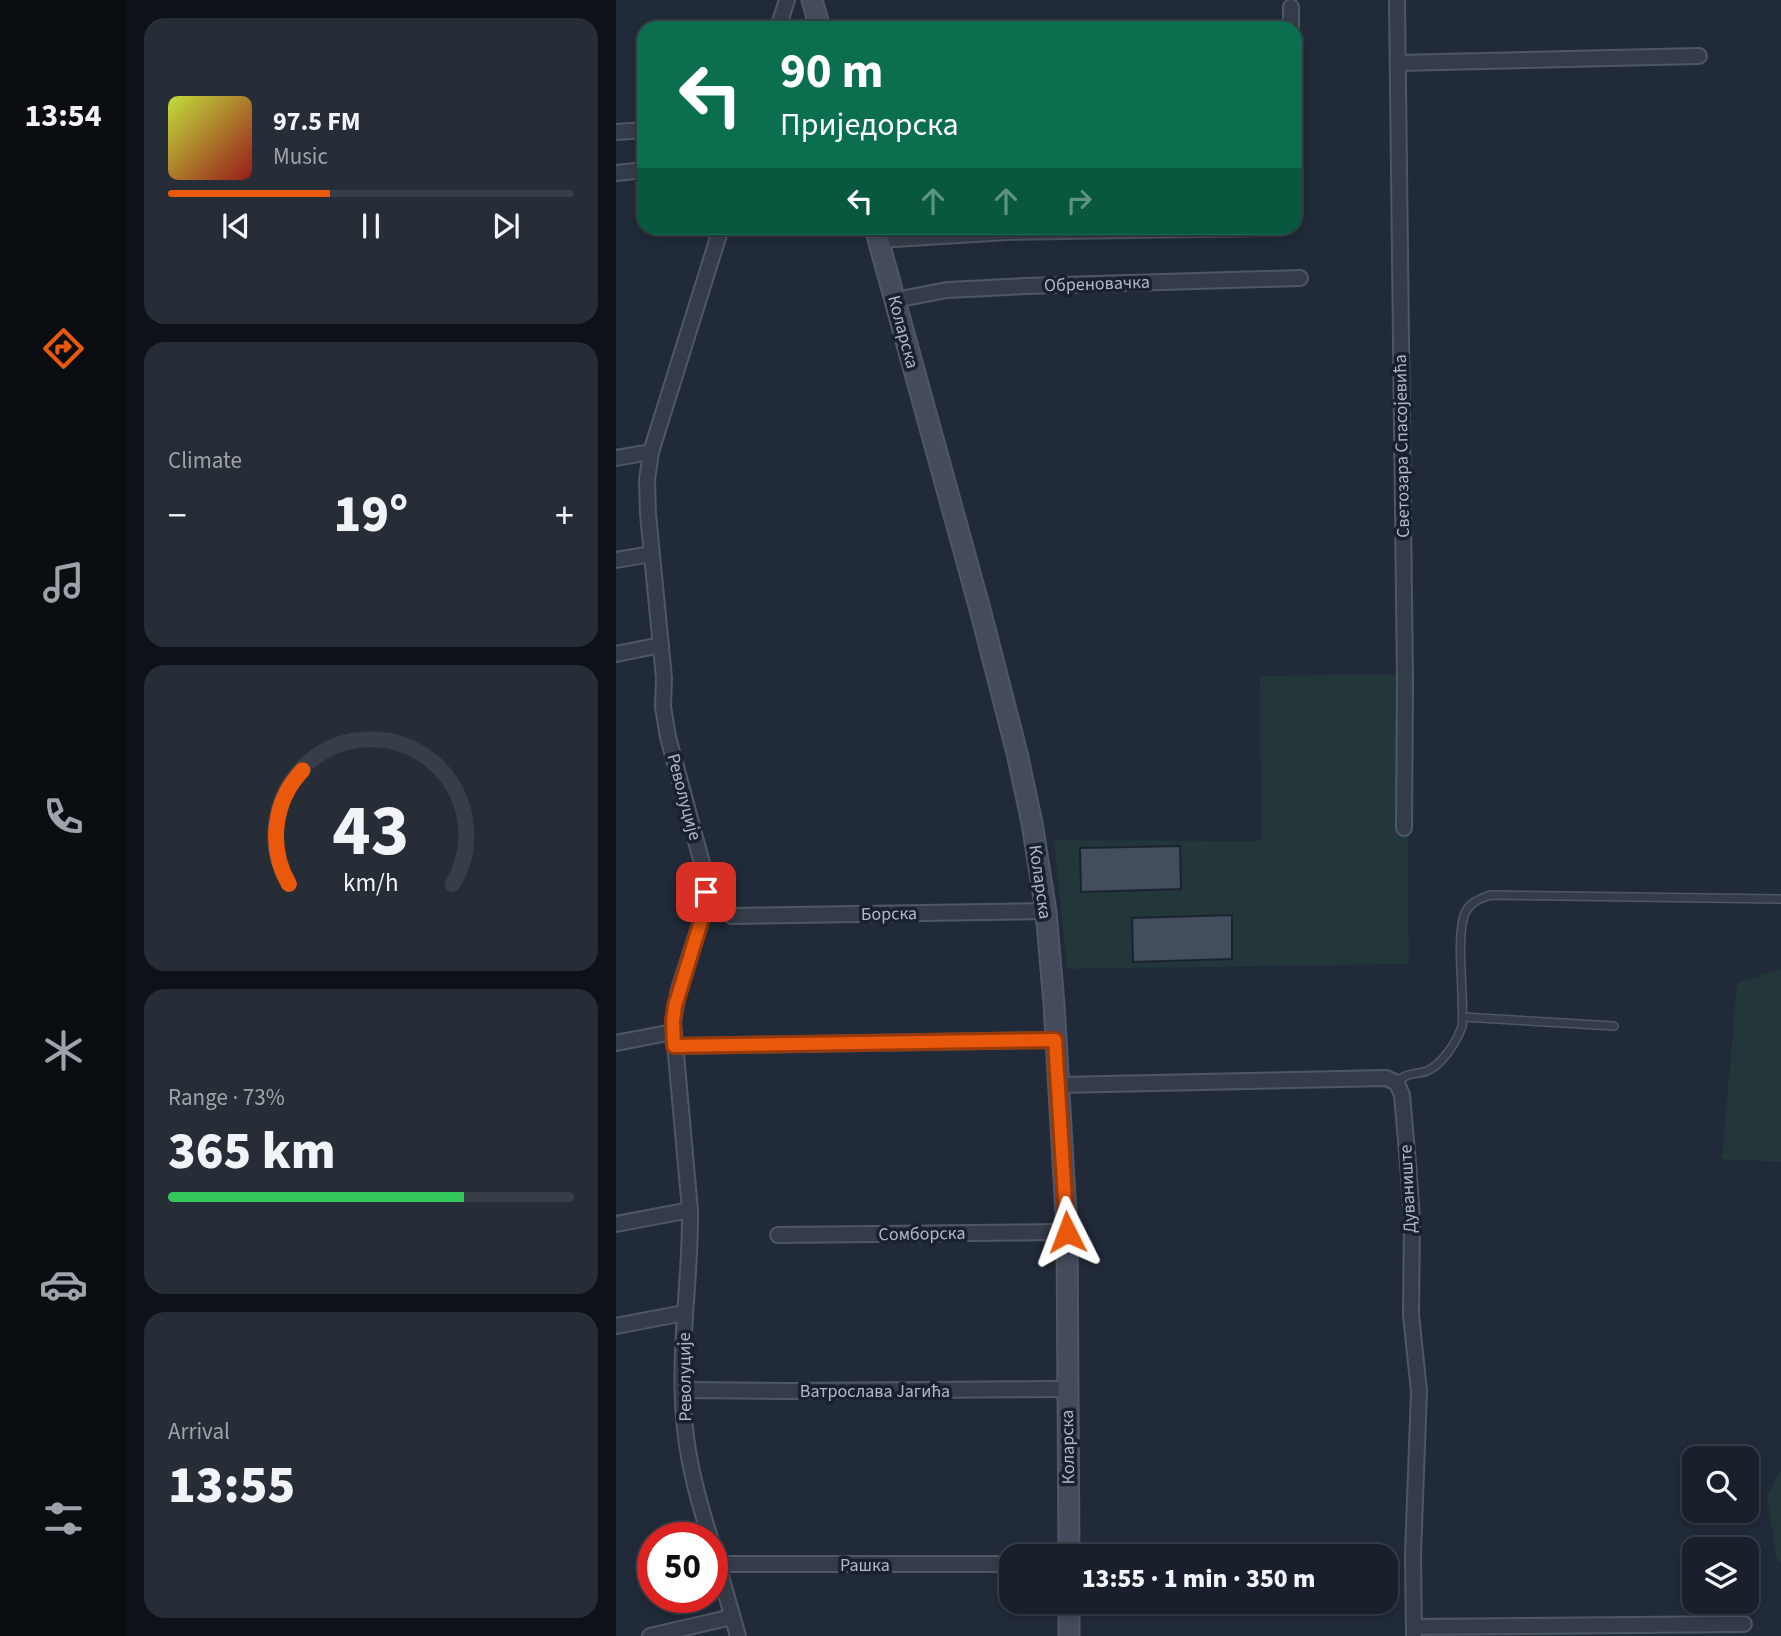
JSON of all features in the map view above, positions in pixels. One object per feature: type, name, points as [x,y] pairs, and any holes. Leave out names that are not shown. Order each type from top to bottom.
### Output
[{"type":"main road","points":[[812,0],[818,21]]},
{"type":"main road","name":"Коларска","points":[[876,235],[1014,742],[1032,823],[1046,911],[1067,1232],[1069,1544]]},
{"type":"main road","points":[[1069,1614],[1069,1636]]},
{"type":"street","points":[[780,21],[787,0]]},
{"type":"street","name":"Светозара Спасојевића","points":[[1397,0],[1405,682],[1404,828]]},
{"type":"street","points":[[1291,7],[1291,21]]},
{"type":"street","points":[[1398,63],[1699,56]]},
{"type":"street","points":[[616,132],[637,130]]},
{"type":"street","points":[[616,173],[637,171]]},
{"type":"street","name":"Револуције","points":[[706,1522],[688,1445],[683,1390],[684,1313],[691,1237],[674,1039],[675,1006],[702,918],[706,892],[702,863],[668,737],[663,707],[664,678],[651,554],[647,480],[651,452],[719,235]]},
{"type":"street","name":"Обреновачка","points":[[895,300],[947,290],[1300,278]]},
{"type":"street","points":[[616,458],[651,452]]},
{"type":"street","points":[[616,560],[651,554]]},
{"type":"street","points":[[616,654],[661,645]]},
{"type":"street","name":"Борска","points":[[733,916],[1046,911]]},
{"type":"street","points":[[616,1043],[674,1039],[1055,1040]]},
{"type":"street","points":[[1058,1085],[1386,1079],[1397,1083]]},
{"type":"street","name":"Дуваниште","points":[[1397,1083],[1402,1095],[1412,1218],[1411,1315],[1419,1391],[1413,1554],[1414,1632]]},
{"type":"street","points":[[616,1224],[690,1210]]},
{"type":"street","name":"Сомборска","points":[[778,1235],[1067,1232]]},
{"type":"street","points":[[616,1326],[684,1313]]},
{"type":"street","name":"Ватрослава Јагића","points":[[683,1390],[1067,1389]]},
{"type":"street","name":"Рашка","points":[[728,1564],[999,1563]]},
{"type":"street","points":[[728,1601],[738,1636]]},
{"type":"street","points":[[650,1636],[732,1617]]},
{"type":"street","points":[[1414,1632],[1744,1624]]},
{"type":"lane","points":[[1397,1083],[1408,1074],[1430,1070],[1457,1039],[1463,1017],[1462,935],[1465,914],[1476,900],[1490,895],[1781,899]]},
{"type":"lane","points":[[1463,1017],[1614,1026]]},
{"type":"green space","points":[[1406,674],[1409,964],[1067,969],[1054,840],[1261,841],[1260,676]]},
{"type":"green space","points":[[1781,969],[1781,1162],[1722,1159],[1737,983]]},
{"type":"green space","points":[[1781,1470],[1781,1562],[1777,1561],[1767,1496]]},
{"type":"building","points":[[1180,846],[1181,889],[1081,892],[1080,848]]},
{"type":"building","points":[[1232,915],[1232,959],[1133,962],[1132,918]]},
{"type":"route","points":[[706,892],[702,918],[675,1006],[674,1046],[1055,1040],[1067,1232]]}]
